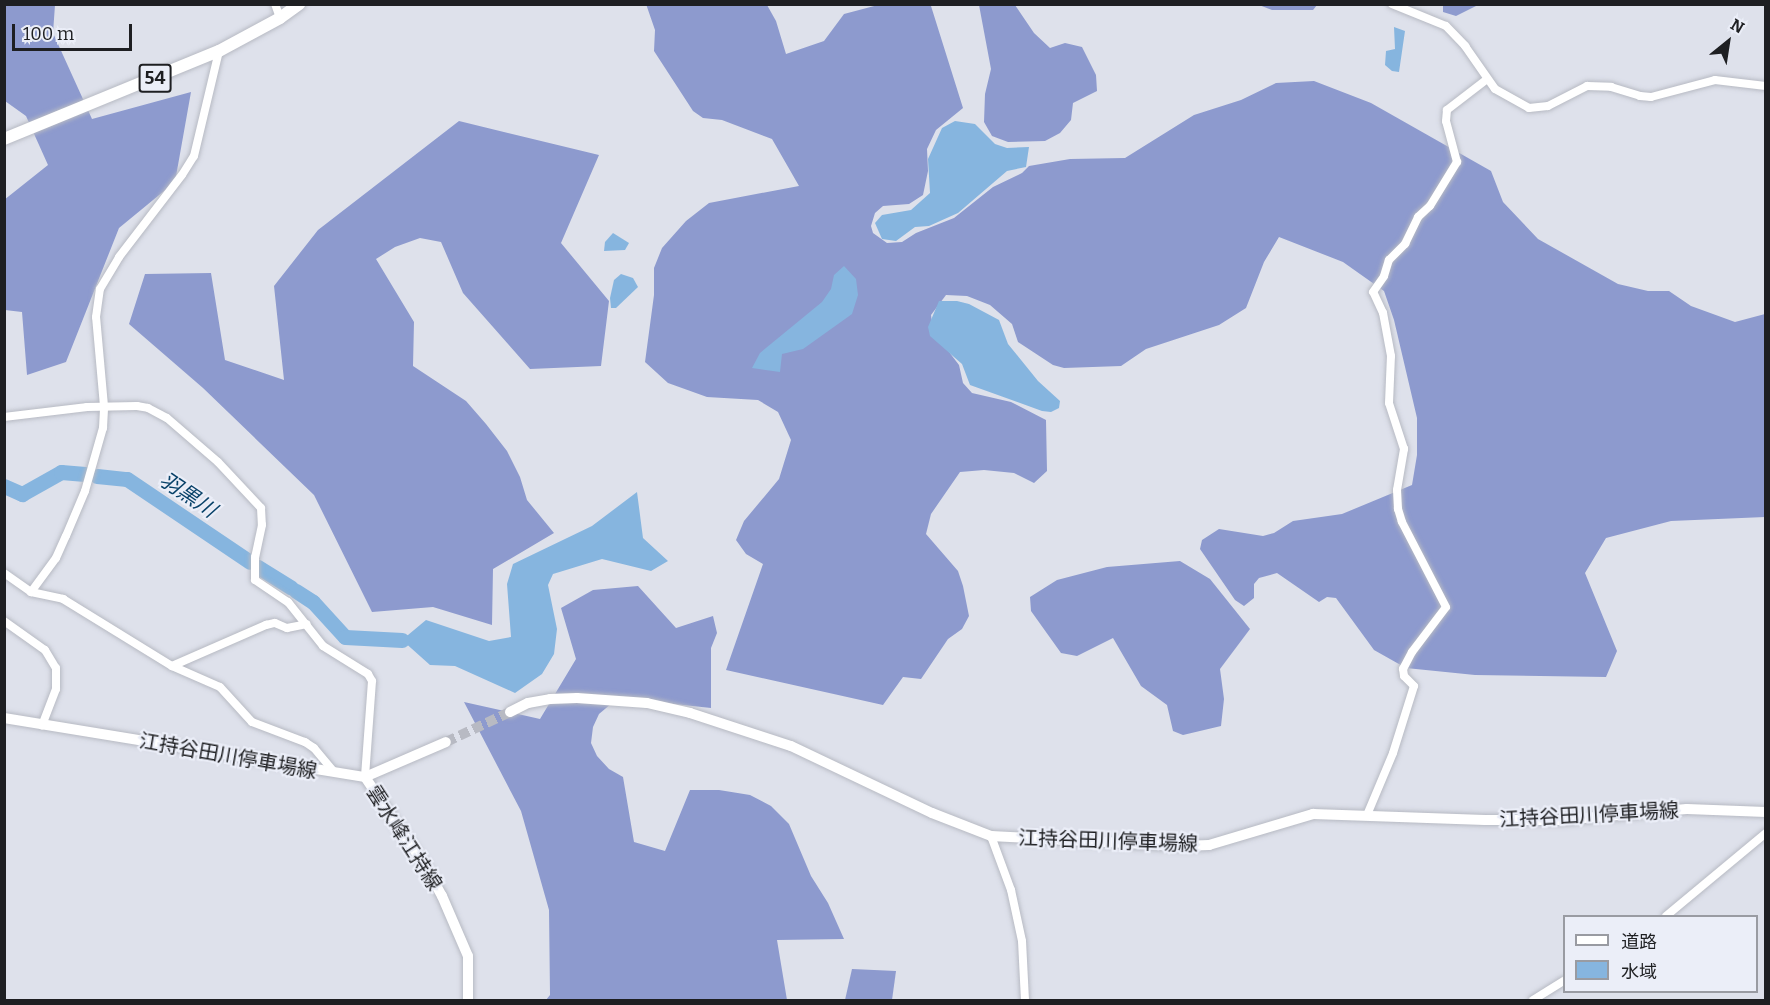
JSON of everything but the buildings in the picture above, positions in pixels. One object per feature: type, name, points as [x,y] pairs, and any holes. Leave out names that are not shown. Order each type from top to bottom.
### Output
[{"type":"main road","name":"54","points":[[4,139],[219,51],[280,18],[299,4]]},
{"type":"main road","name":"江持谷田川停車場線","points":[[510,712],[528,703],[577,698],[647,704],[690,713],[791,746],[932,813],[991,836],[1184,846],[1209,845],[1299,816],[1367,815],[1561,820],[1687,809],[1766,812]]},
{"type":"main road","name":"江持谷田川停車場線","points":[[4,718],[335,774],[365,777],[446,742]]},
{"type":"main road","name":"雲水峰江持線","points":[[365,777],[427,869],[442,896],[468,956],[468,1000]]},
{"type":"street","points":[[275,4],[280,18]]},
{"type":"street","points":[[1392,4],[1446,27],[1465,46],[1486,80],[1504,96],[1536,108],[1548,106],[1587,86],[1611,87],[1640,96],[1659,97],[1715,80],[1766,86]]},
{"type":"street","points":[[31,592],[56,558],[85,491],[104,428],[96,317],[100,289],[119,257],[194,156],[219,51]]},
{"type":"street","points":[[1367,815],[1393,753],[1414,686],[1404,676],[1403,669],[1412,652],[1446,607],[1402,522],[1398,509],[1397,490],[1404,449],[1389,403],[1391,356],[1383,313],[1373,292],[1384,276],[1389,260],[1405,244],[1419,217],[1430,206],[1457,162],[1446,122],[1447,110],[1486,80]]},
{"type":"street","points":[[4,417],[104,406],[137,406],[160,414],[218,462],[257,501],[263,517],[255,557],[255,580],[288,602],[323,646],[368,674],[372,681],[365,777]]},
{"type":"street","points":[[4,573],[31,592],[63,599],[172,666],[220,687],[252,722],[294,737],[314,748],[335,774]]},
{"type":"street","points":[[4,621],[45,650],[56,668],[56,689],[42,725]]},
{"type":"street","points":[[172,666],[266,625],[275,623],[287,628],[307,624]]},
{"type":"street","points":[[1667,915],[1766,833]]},
{"type":"street","points":[[991,836],[1011,890],[1023,941],[1025,1000]]},
{"type":"street","points":[[1533,1000],[1563,982]]},
{"type":"shaded area","points":[[646,4],[767,5],[776,21],[786,54],[824,41],[844,14],[878,5],[931,6],[963,108],[936,130],[927,149],[928,171],[923,195],[909,204],[883,206],[875,213],[871,226],[873,233],[887,243],[902,242],[916,233],[954,218],[993,187],[1022,173],[1029,166],[1070,159],[1125,158],[1194,115],[1241,100],[1276,83],[1314,81],[1371,103],[1491,171],[1503,202],[1538,239],[1618,284],[1648,291],[1669,291],[1691,306],[1735,322],[1765,314],[1765,517],[1671,521],[1606,538],[1585,573],[1617,651],[1606,677],[1475,675],[1406,668],[1374,650],[1336,598],[1327,597],[1319,602],[1277,573],[1259,578],[1254,584],[1254,598],[1244,606],[1235,600],[1200,549],[1202,540],[1219,529],[1263,536],[1274,533],[1293,521],[1342,514],[1412,485],[1417,455],[1417,418],[1394,320],[1384,291],[1343,262],[1279,237],[1264,262],[1246,308],[1219,325],[1146,349],[1121,366],[1064,368],[1053,365],[1018,342],[1012,324],[990,305],[967,296],[946,295],[931,315],[933,331],[959,365],[963,383],[972,393],[1011,402],[1046,420],[1047,471],[1034,483],[1014,473],[984,470],[960,472],[931,514],[926,534],[958,571],[963,586],[969,616],[962,629],[948,639],[921,679],[903,677],[883,705],[726,670],[763,564],[746,554],[736,540],[744,521],[779,479],[791,440],[778,412],[758,400],[707,397],[668,383],[645,362],[654,295],[654,268],[662,248],[686,221],[709,203],[799,186],[772,139],[722,120],[703,118],[693,111],[654,51],[655,30]]},
{"type":"shaded area","points":[[1443,4],[1478,5],[1456,16],[1443,12]]},
{"type":"shaded area","points":[[5,5],[55,5],[53,33],[92,119],[191,92],[175,182],[119,228],[66,362],[27,375],[22,312],[5,310],[4,200],[48,165],[26,116],[5,101]]},
{"type":"shaded area","points":[[979,5],[1015,5],[1034,33],[1050,48],[1065,43],[1082,47],[1096,75],[1097,91],[1073,103],[1071,120],[1060,133],[1045,141],[1008,142],[992,136],[984,122],[985,94],[991,69]]},
{"type":"shaded area","points":[[1259,5],[1317,5],[1313,10],[1272,10]]},
{"type":"shaded area","points":[[459,121],[599,155],[561,243],[609,301],[601,366],[530,369],[463,293],[441,242],[420,238],[395,247],[376,259],[414,322],[413,366],[466,401],[486,424],[507,451],[520,477],[527,500],[554,533],[493,569],[492,625],[433,607],[372,612],[314,495],[203,388],[129,324],[145,274],[211,273],[225,360],[284,380],[274,286],[318,230]]},
{"type":"shaded area","points":[[1180,561],[1210,579],[1250,629],[1220,669],[1224,699],[1221,726],[1183,735],[1173,731],[1167,705],[1141,686],[1113,638],[1077,656],[1061,653],[1031,611],[1030,597],[1057,580],[1107,567]]},
{"type":"shaded area","points":[[638,586],[676,628],[713,616],[717,633],[711,648],[711,708],[618,698],[599,714],[593,727],[591,743],[597,756],[609,769],[623,777],[634,842],[665,851],[690,790],[719,790],[750,795],[771,806],[789,824],[811,876],[828,903],[844,939],[777,940],[787,1000],[546,1000],[550,995],[549,910],[521,811],[464,702],[540,719],[576,659],[561,608],[593,590]]},
{"type":"shaded area","points":[[852,969],[896,971],[892,1000],[845,1000]]},
{"type":"water","points":[[1394,27],[1405,31],[1399,72],[1392,71],[1385,65],[1386,51],[1395,49]]},
{"type":"water","points":[[955,121],[975,124],[995,144],[1007,148],[1029,147],[1026,167],[1007,171],[958,213],[929,226],[915,227],[896,241],[882,239],[875,223],[882,215],[911,210],[930,193],[928,159],[942,128]]},
{"type":"water","points":[[613,233],[629,243],[625,250],[604,251],[605,242]]},
{"type":"water","points":[[844,266],[856,279],[858,295],[852,314],[803,349],[782,354],[780,372],[752,368],[760,353],[822,302],[831,289],[834,275]]},
{"type":"water","points":[[621,274],[633,278],[638,287],[616,308],[611,308],[610,298],[614,280]]},
{"type":"water","points":[[939,301],[969,304],[999,320],[1008,344],[1038,381],[1060,401],[1059,408],[1051,412],[1042,411],[970,385],[962,364],[930,336],[928,327]]},
{"type":"water","points":[[637,492],[643,538],[668,561],[651,571],[602,559],[553,574],[548,585],[557,629],[554,654],[542,674],[515,693],[455,666],[430,665],[402,640],[426,620],[489,641],[511,637],[507,584],[513,564],[592,526]]},
{"type":"waterway","name":"羽黒川","points":[[4,486],[22,494],[61,472],[85,474]]},
{"type":"waterway","name":"羽黒川","points":[[97,476],[127,479],[250,562]]},
{"type":"waterway","name":"羽黒川","points":[[258,567],[291,588]]},
{"type":"waterway","name":"羽黒川","points":[[296,591],[313,602],[345,637],[402,640]]},
{"type":"tunnel","points":[[446,742],[510,712]]}]
